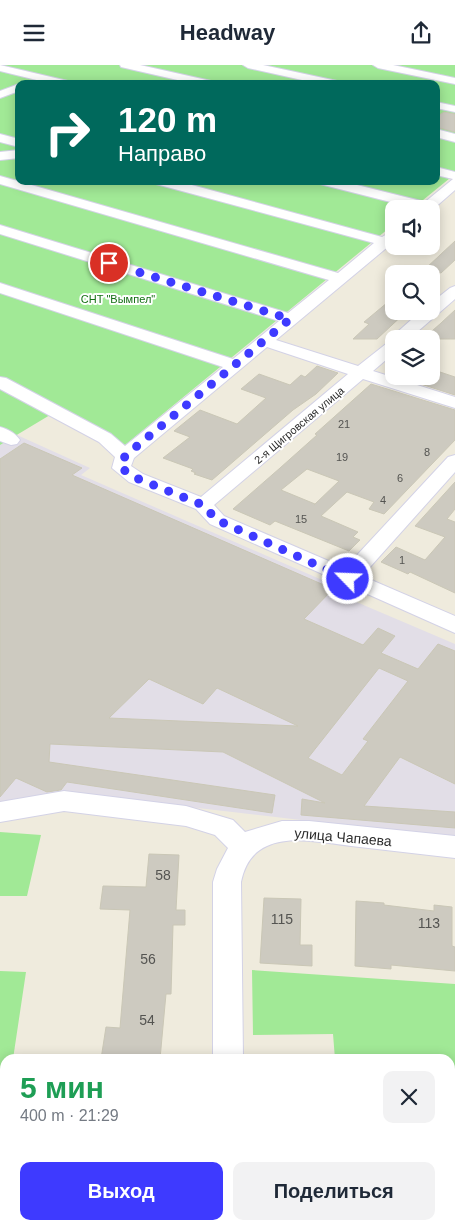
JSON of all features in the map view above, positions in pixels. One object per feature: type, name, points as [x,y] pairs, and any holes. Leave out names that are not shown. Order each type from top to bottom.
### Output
[{"type":"street","points":[[125,65],[194,80]]},
{"type":"street","points":[[248,65],[318,80]]},
{"type":"street","points":[[265,80],[292,65]]},
{"type":"street","points":[[378,65],[455,81]]},
{"type":"street","points":[[0,68],[53,80]]},
{"type":"street","points":[[35,80],[56,71]]},
{"type":"street","points":[[3,100],[15,90]]},
{"type":"street","points":[[440,106],[455,109]]},
{"type":"street","points":[[440,134],[455,138]]},
{"type":"street","points":[[0,138],[15,142]]},
{"type":"street","points":[[0,156],[15,154]]},
{"type":"street","points":[[440,172],[455,176]]},
{"type":"street","points":[[0,180],[15,184]]},
{"type":"street","points":[[435,200],[455,183]]},
{"type":"street","points":[[17,185],[340,278]]},
{"type":"street","points":[[177,185],[385,237]]},
{"type":"street","points":[[341,185],[396,200]]},
{"type":"street","points":[[0,229],[290,319]]},
{"type":"street","points":[[385,241],[125,456],[121,468],[136,478],[203,505],[217,520],[455,625]]},
{"type":"street","points":[[0,287],[235,365]]},
{"type":"street","points":[[440,304],[455,291]]},
{"type":"street","points":[[409,330],[421,320]]},
{"type":"street","points":[[264,341],[455,403]]},
{"type":"street","name":"2-я Щигровская улица","points":[[203,505],[385,352]]},
{"type":"street","points":[[0,382],[105,438],[125,456]]},
{"type":"street","points":[[348,579],[455,461]]},
{"type":"street","points":[[0,812],[64,801],[157,812],[224,827],[244,848]]},
{"type":"street","name":"улица Чапаева","points":[[228,1054],[227,882],[230,869],[244,848],[255,840],[268,835],[307,832],[455,847]]},
{"type":"shaded area","points":[[17,435],[90,468],[81,475],[345,590],[340,595],[455,644],[455,838],[69,793],[0,815],[0,445]]},
{"type":"green space","name":"СНТ \"Вымпел\"","points":[[0,65],[455,65],[455,174],[423,200],[385,200],[385,231],[125,445],[60,409],[0,445]]},
{"type":"green space","points":[[0,832],[41,835],[27,896],[0,896]]},
{"type":"green space","points":[[252,970],[455,984],[455,1054],[335,1054],[333,1034],[253,1035]]},
{"type":"green space","points":[[0,971],[26,972],[14,1054],[0,1054]]},
{"type":"building","points":[[444,112],[455,114],[455,132],[440,128],[440,114]]},
{"type":"building","points":[[455,241],[455,260],[441,273],[440,265],[429,265]]},
{"type":"building","points":[[385,304],[385,320],[397,320],[377,339],[353,339],[369,324],[364,322]]},
{"type":"building","points":[[455,310],[455,339],[440,339],[440,330],[433,330]]},
{"type":"building","points":[[317,366],[338,373],[316,394],[293,410],[212,480],[194,474],[196,473],[191,471],[193,469],[163,458],[190,437],[174,431],[200,410],[237,424],[266,398],[241,389],[259,374],[290,385],[301,375],[305,377]]},
{"type":"building","points":[[440,372],[455,377],[455,395],[424,385],[440,385]]},
{"type":"building","points":[[371,384],[455,410],[455,440],[384,514],[369,509],[374,502],[347,492],[321,516],[358,532],[353,537],[360,540],[349,551],[275,521],[270,525],[233,509],[317,435],[315,434]],"holes":[[[307,469],[339,481],[314,505],[281,490]]]},
{"type":"building","points":[[24,443],[82,468],[72,475],[333,589],[304,619],[363,645],[378,628],[395,636],[381,653],[418,669],[438,644],[455,651],[455,784],[400,757],[364,806],[455,812],[455,828],[301,815],[302,799],[325,803],[223,752],[50,744],[49,762],[275,795],[272,813],[67,782],[61,790],[47,792],[16,778],[0,797],[0,459]],"holes":[[[379,668],[408,681],[363,739],[368,741],[342,775],[308,758]],[[149,679],[203,704],[217,688],[298,726],[109,718]]]},
{"type":"building","points":[[455,482],[455,509],[447,519],[455,522],[455,593],[410,572],[408,574],[381,562],[396,547],[425,560],[445,537],[415,526]]},
{"type":"building","points":[[149,854],[179,855],[176,910],[185,910],[185,925],[173,925],[171,994],[166,994],[160,1054],[102,1054],[106,1027],[120,1028],[130,910],[100,909],[103,886],[146,887]]},
{"type":"building","points":[[264,898],[301,899],[300,945],[312,945],[312,966],[260,963]]},
{"type":"building","points":[[356,901],[384,903],[384,905],[434,911],[434,905],[452,907],[452,946],[455,947],[455,971],[391,965],[391,969],[355,966]]},
{"type":"route","points":[[109,263],[290,319],[125,456],[121,468],[136,478],[203,505],[217,520],[348,579]]}]
